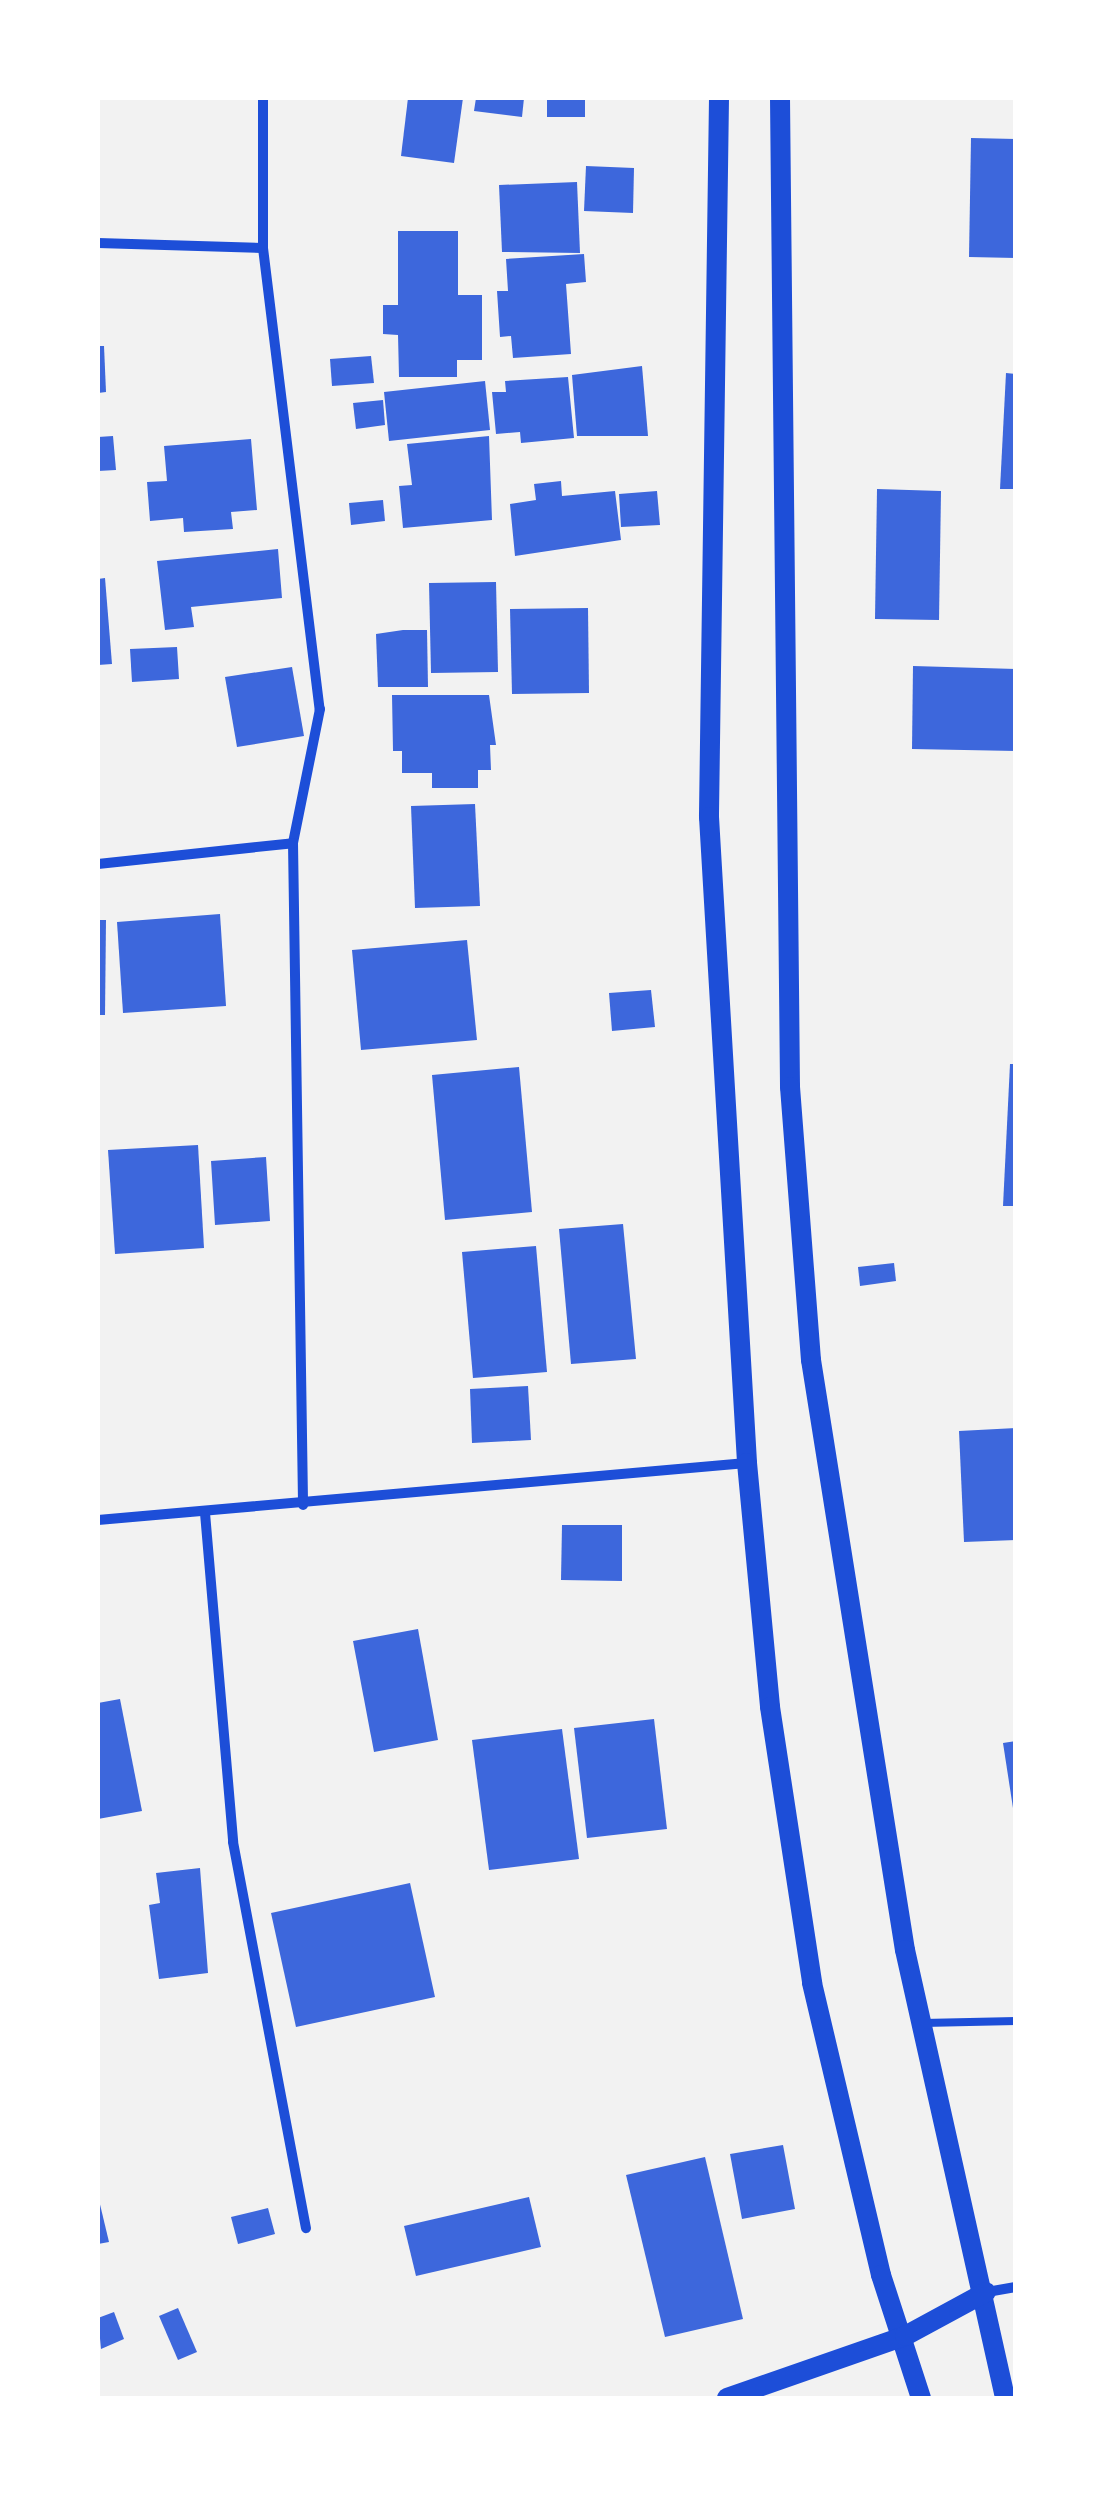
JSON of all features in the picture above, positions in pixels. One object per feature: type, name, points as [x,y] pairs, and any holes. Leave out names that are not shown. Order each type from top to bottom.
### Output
[{"type":"main road","points":[[719,98],[710,817],[746,1464],[770,1707],[812,1983],[880,2276],[905,2336],[922,2398]]},
{"type":"main road","points":[[780,98],[790,1087],[826,1484],[918,2023],[986,2292],[1005,2398]]},
{"type":"main road","points":[[726,2398],[905,2336],[986,2292]]},
{"type":"street","points":[[263,98],[263,248],[320,710],[292,843],[303,1504]]},
{"type":"street","points":[[98,244],[263,248]]},
{"type":"street","points":[[98,864],[292,843]]},
{"type":"street","points":[[98,1520],[746,1464]]},
{"type":"street","points":[[205,1513],[233,1842],[306,2228]]},
{"type":"street","points":[[986,2292],[1016,2287]]},
{"type":"lane","points":[[918,2023],[1016,2021]]},
{"type":"building","points":[[408,98],[463,98],[454,163],[401,156]]},
{"type":"building","points":[[476,98],[524,98],[522,117],[474,111]]},
{"type":"building","points":[[547,98],[585,98],[585,117],[547,117]]},
{"type":"building","points":[[971,138],[1016,139],[1016,258],[969,257]]},
{"type":"building","points":[[586,166],[634,168],[633,213],[584,211]]},
{"type":"building","points":[[577,182],[580,253],[502,252],[499,185]]},
{"type":"building","points":[[398,231],[458,231],[458,295],[482,295],[482,360],[457,360],[457,377],[399,377],[398,335],[383,334],[383,305],[398,305]]},
{"type":"building","points":[[584,254],[586,282],[566,284],[571,354],[513,358],[511,336],[500,337],[497,291],[508,291],[506,259]]},
{"type":"building","points":[[98,346],[104,346],[106,392],[98,393]]},
{"type":"building","points":[[371,356],[374,383],[332,386],[330,359]]},
{"type":"building","points":[[642,366],[648,436],[577,436],[572,375]]},
{"type":"building","points":[[1006,373],[1016,374],[1016,489],[1000,489]]},
{"type":"building","points":[[568,377],[574,438],[521,443],[520,432],[496,434],[492,392],[506,392],[505,381]]},
{"type":"building","points":[[485,381],[490,430],[389,441],[384,392]]},
{"type":"building","points":[[383,400],[385,425],[356,429],[353,403]]},
{"type":"building","points":[[113,436],[116,470],[98,471],[98,437]]},
{"type":"building","points":[[489,436],[492,520],[403,528],[399,486],[412,485],[407,444]]},
{"type":"building","points":[[251,439],[257,510],[231,512],[233,529],[184,532],[183,518],[150,521],[147,482],[167,481],[164,446]]},
{"type":"building","points":[[561,481],[562,496],[615,491],[621,540],[515,556],[510,504],[536,500],[534,484]]},
{"type":"building","points":[[877,489],[941,491],[939,620],[875,619]]},
{"type":"building","points":[[657,491],[660,525],[621,527],[619,494]]},
{"type":"building","points":[[383,500],[385,521],[351,525],[349,503]]},
{"type":"building","points":[[278,549],[282,598],[191,607],[194,627],[165,630],[157,561]]},
{"type":"building","points":[[105,578],[112,664],[98,665],[98,579]]},
{"type":"building","points":[[496,582],[498,672],[431,673],[429,583]]},
{"type":"building","points":[[588,608],[589,693],[512,694],[510,609]]},
{"type":"building","points":[[427,630],[428,687],[378,687],[376,634]]},
{"type":"building","points":[[177,647],[179,679],[132,682],[130,649]]},
{"type":"building","points":[[913,666],[1016,669],[1016,751],[912,749]]},
{"type":"building","points":[[292,667],[304,736],[237,747],[225,677]]},
{"type":"building","points":[[392,695],[489,695],[496,745],[490,745],[491,770],[478,770],[478,788],[432,788],[432,773],[402,773],[402,751],[393,751]]},
{"type":"building","points":[[475,804],[480,906],[415,908],[411,806]]},
{"type":"building","points":[[220,914],[226,1006],[123,1013],[117,922]]},
{"type":"building","points":[[98,920],[106,920],[105,1015],[98,1015]]},
{"type":"building","points":[[467,940],[477,1040],[361,1050],[352,950]]},
{"type":"building","points":[[651,990],[655,1027],[612,1031],[609,993]]},
{"type":"building","points":[[1010,1064],[1016,1064],[1016,1206],[1003,1206]]},
{"type":"building","points":[[519,1067],[532,1212],[445,1220],[432,1075]]},
{"type":"building","points":[[198,1145],[204,1248],[115,1254],[108,1150]]},
{"type":"building","points":[[266,1157],[270,1221],[215,1225],[211,1161]]},
{"type":"building","points":[[623,1224],[636,1359],[571,1364],[559,1229]]},
{"type":"building","points":[[536,1246],[547,1372],[473,1378],[462,1252]]},
{"type":"building","points":[[894,1263],[896,1281],[860,1286],[858,1267]]},
{"type":"building","points":[[528,1386],[531,1440],[472,1443],[470,1389]]},
{"type":"building","points":[[1016,1428],[1016,1540],[964,1542],[959,1431]]},
{"type":"building","points":[[562,1525],[622,1525],[622,1581],[561,1580]]},
{"type":"building","points":[[418,1629],[438,1740],[374,1752],[353,1641]]},
{"type":"building","points":[[120,1699],[142,1811],[98,1819],[98,1703]]},
{"type":"building","points":[[654,1719],[667,1829],[587,1838],[574,1728]]},
{"type":"building","points":[[562,1729],[579,1859],[489,1870],[472,1740]]},
{"type":"building","points":[[1016,1741],[1016,1807],[1013,1808],[1003,1743]]},
{"type":"building","points":[[200,1868],[208,1973],[159,1979],[149,1905],[160,1903],[156,1873]]},
{"type":"building","points":[[410,1883],[435,1997],[296,2027],[271,1913]]},
{"type":"building","points":[[783,2145],[795,2209],[742,2219],[730,2154]]},
{"type":"building","points":[[705,2157],[743,2319],[665,2337],[626,2175]]},
{"type":"building","points":[[98,2196],[109,2242],[98,2244]]},
{"type":"building","points":[[529,2197],[541,2247],[416,2276],[404,2226]]},
{"type":"building","points":[[268,2208],[275,2234],[238,2244],[231,2217]]},
{"type":"building","points":[[178,2308],[197,2352],[178,2360],[159,2316]]},
{"type":"building","points":[[114,2312],[124,2339],[101,2349],[98,2318]]}]
